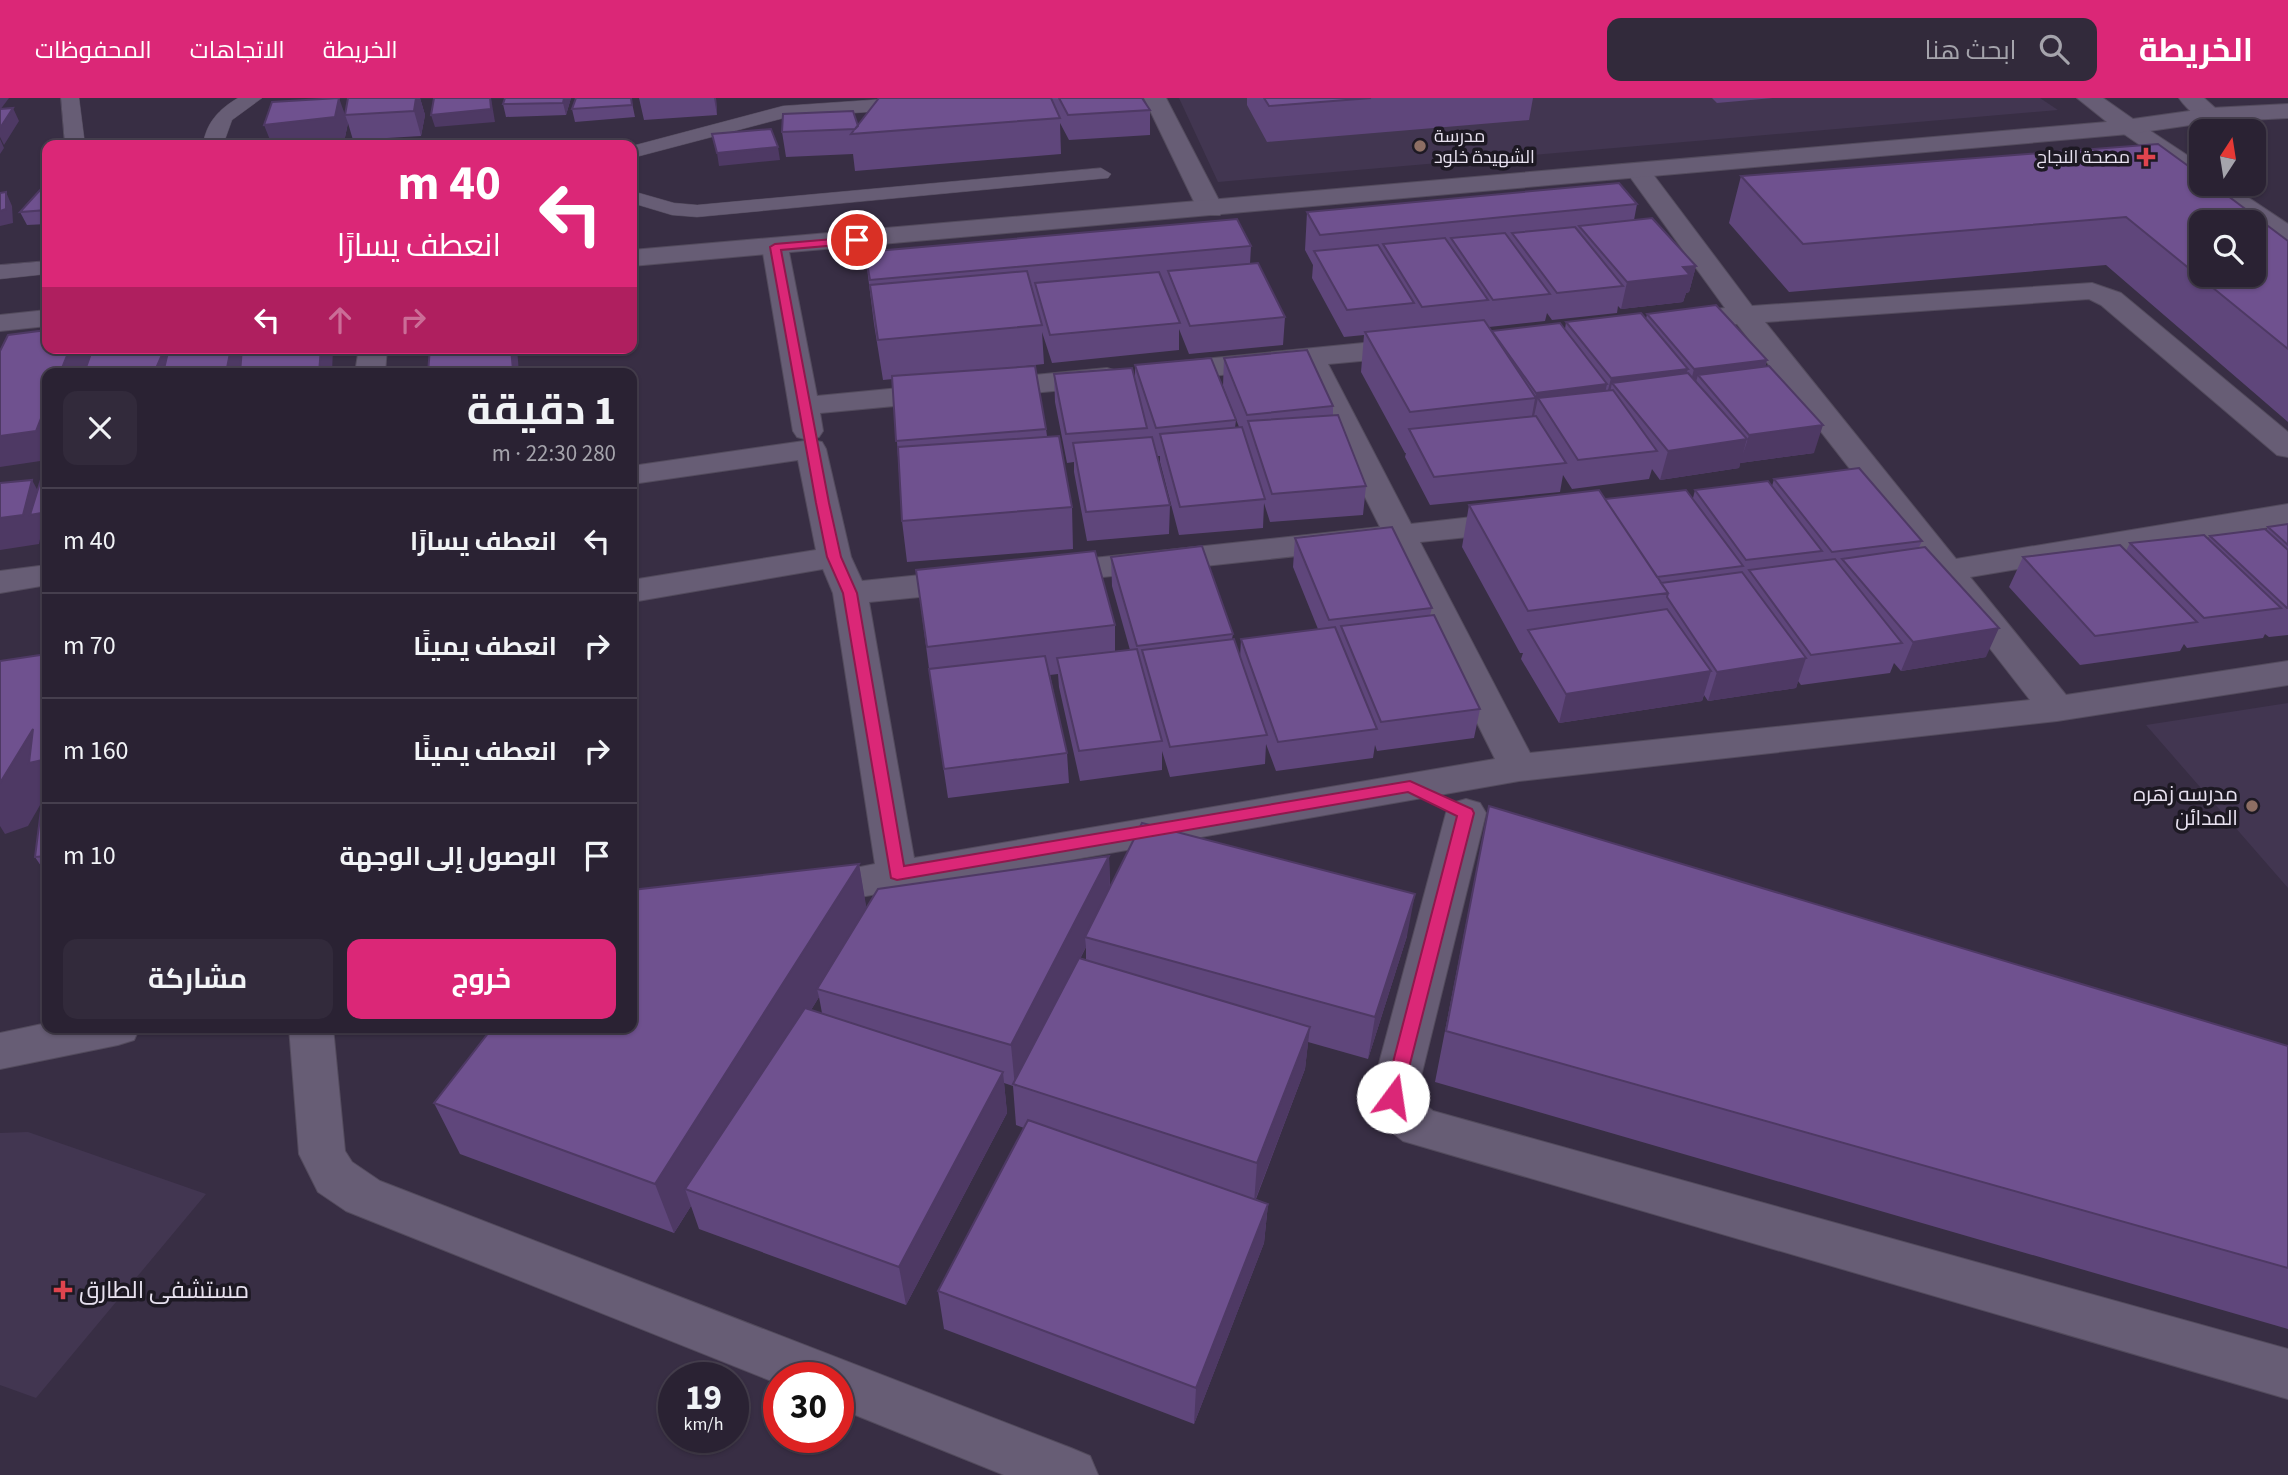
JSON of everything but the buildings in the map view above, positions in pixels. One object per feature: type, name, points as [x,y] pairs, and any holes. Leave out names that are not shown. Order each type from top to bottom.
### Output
[{"type":"street","points":[[1155,98],[1211,210]]},
{"type":"street","points":[[2088,98],[2189,168]]},
{"type":"street","points":[[2190,98],[2211,116]]},
{"type":"street","points":[[637,258],[1211,210],[2288,111]]},
{"type":"street","points":[[1637,170],[1743,313],[1859,481],[1944,570],[2057,709]]},
{"type":"street","points":[[2225,196],[2284,251]]},
{"type":"street","points":[[775,247],[811,449],[834,557],[850,593],[897,874]]},
{"type":"street","points":[[1648,323],[1743,313],[2092,291],[2133,284]]},
{"type":"street","points":[[2092,291],[2111,299],[2288,448]]},
{"type":"street","points":[[0,323],[42,319]]},
{"type":"street","points":[[804,406],[1446,344]]},
{"type":"street","points":[[1310,358],[1519,768]]},
{"type":"street","points":[[637,474],[811,449]]},
{"type":"street","points":[[1944,570],[2288,514]]},
{"type":"street","points":[[850,593],[1402,536],[1541,519]]},
{"type":"street","points":[[637,590],[834,557]]},
{"type":"street","points":[[0,582],[42,576]]},
{"type":"street","points":[[778,897],[897,874],[1519,768],[2057,709],[2288,673]]},
{"type":"street","points":[[1410,786],[1486,820],[1393,1097],[1400,1112],[1419,1127],[2288,1374]]},
{"type":"street","points":[[0,1051],[88,1033]]},
{"type":"street","points":[[312,1033],[322,1154],[335,1177],[363,1196],[785,1362]]},
{"type":"street","points":[[854,1389],[1071,1475]]},
{"type":"lane","points":[[70,98],[74,140]]},
{"type":"lane","points":[[213,140],[214,131],[231,104],[253,98]]},
{"type":"lane","points":[[637,150],[783,105],[979,98]]},
{"type":"lane","points":[[637,199],[672,209],[697,211],[1101,174]]},
{"type":"lane","points":[[0,272],[42,268]]},
{"type":"shaded area","name":"مدرسة الشهيدة خلود","points":[[1179,98],[2040,98],[2058,110],[1218,182]]},
{"type":"shaded area","name":"مدرسه زهره المدائن","points":[[2288,703],[2288,888],[2146,725]]},
{"type":"shaded area","name":"مستشفى الطارق","points":[[28,1132],[206,1194],[36,1398],[0,1385],[0,1133]]},
{"type":"place","name":"مدرسة الشهيدة خلود","points":[[1420,146]]},
{"type":"place","name":"مصحة النجاح","points":[[2146,157]]},
{"type":"place","name":"مدرسه زهره المدائن","points":[[2252,806]]},
{"type":"place","name":"مستشفى الطارق","points":[[63,1290]]},
{"type":"route","points":[[857,240],[775,247],[822,503],[834,557],[850,593],[897,874],[1410,786],[1466,813],[1393,1097]]}]
